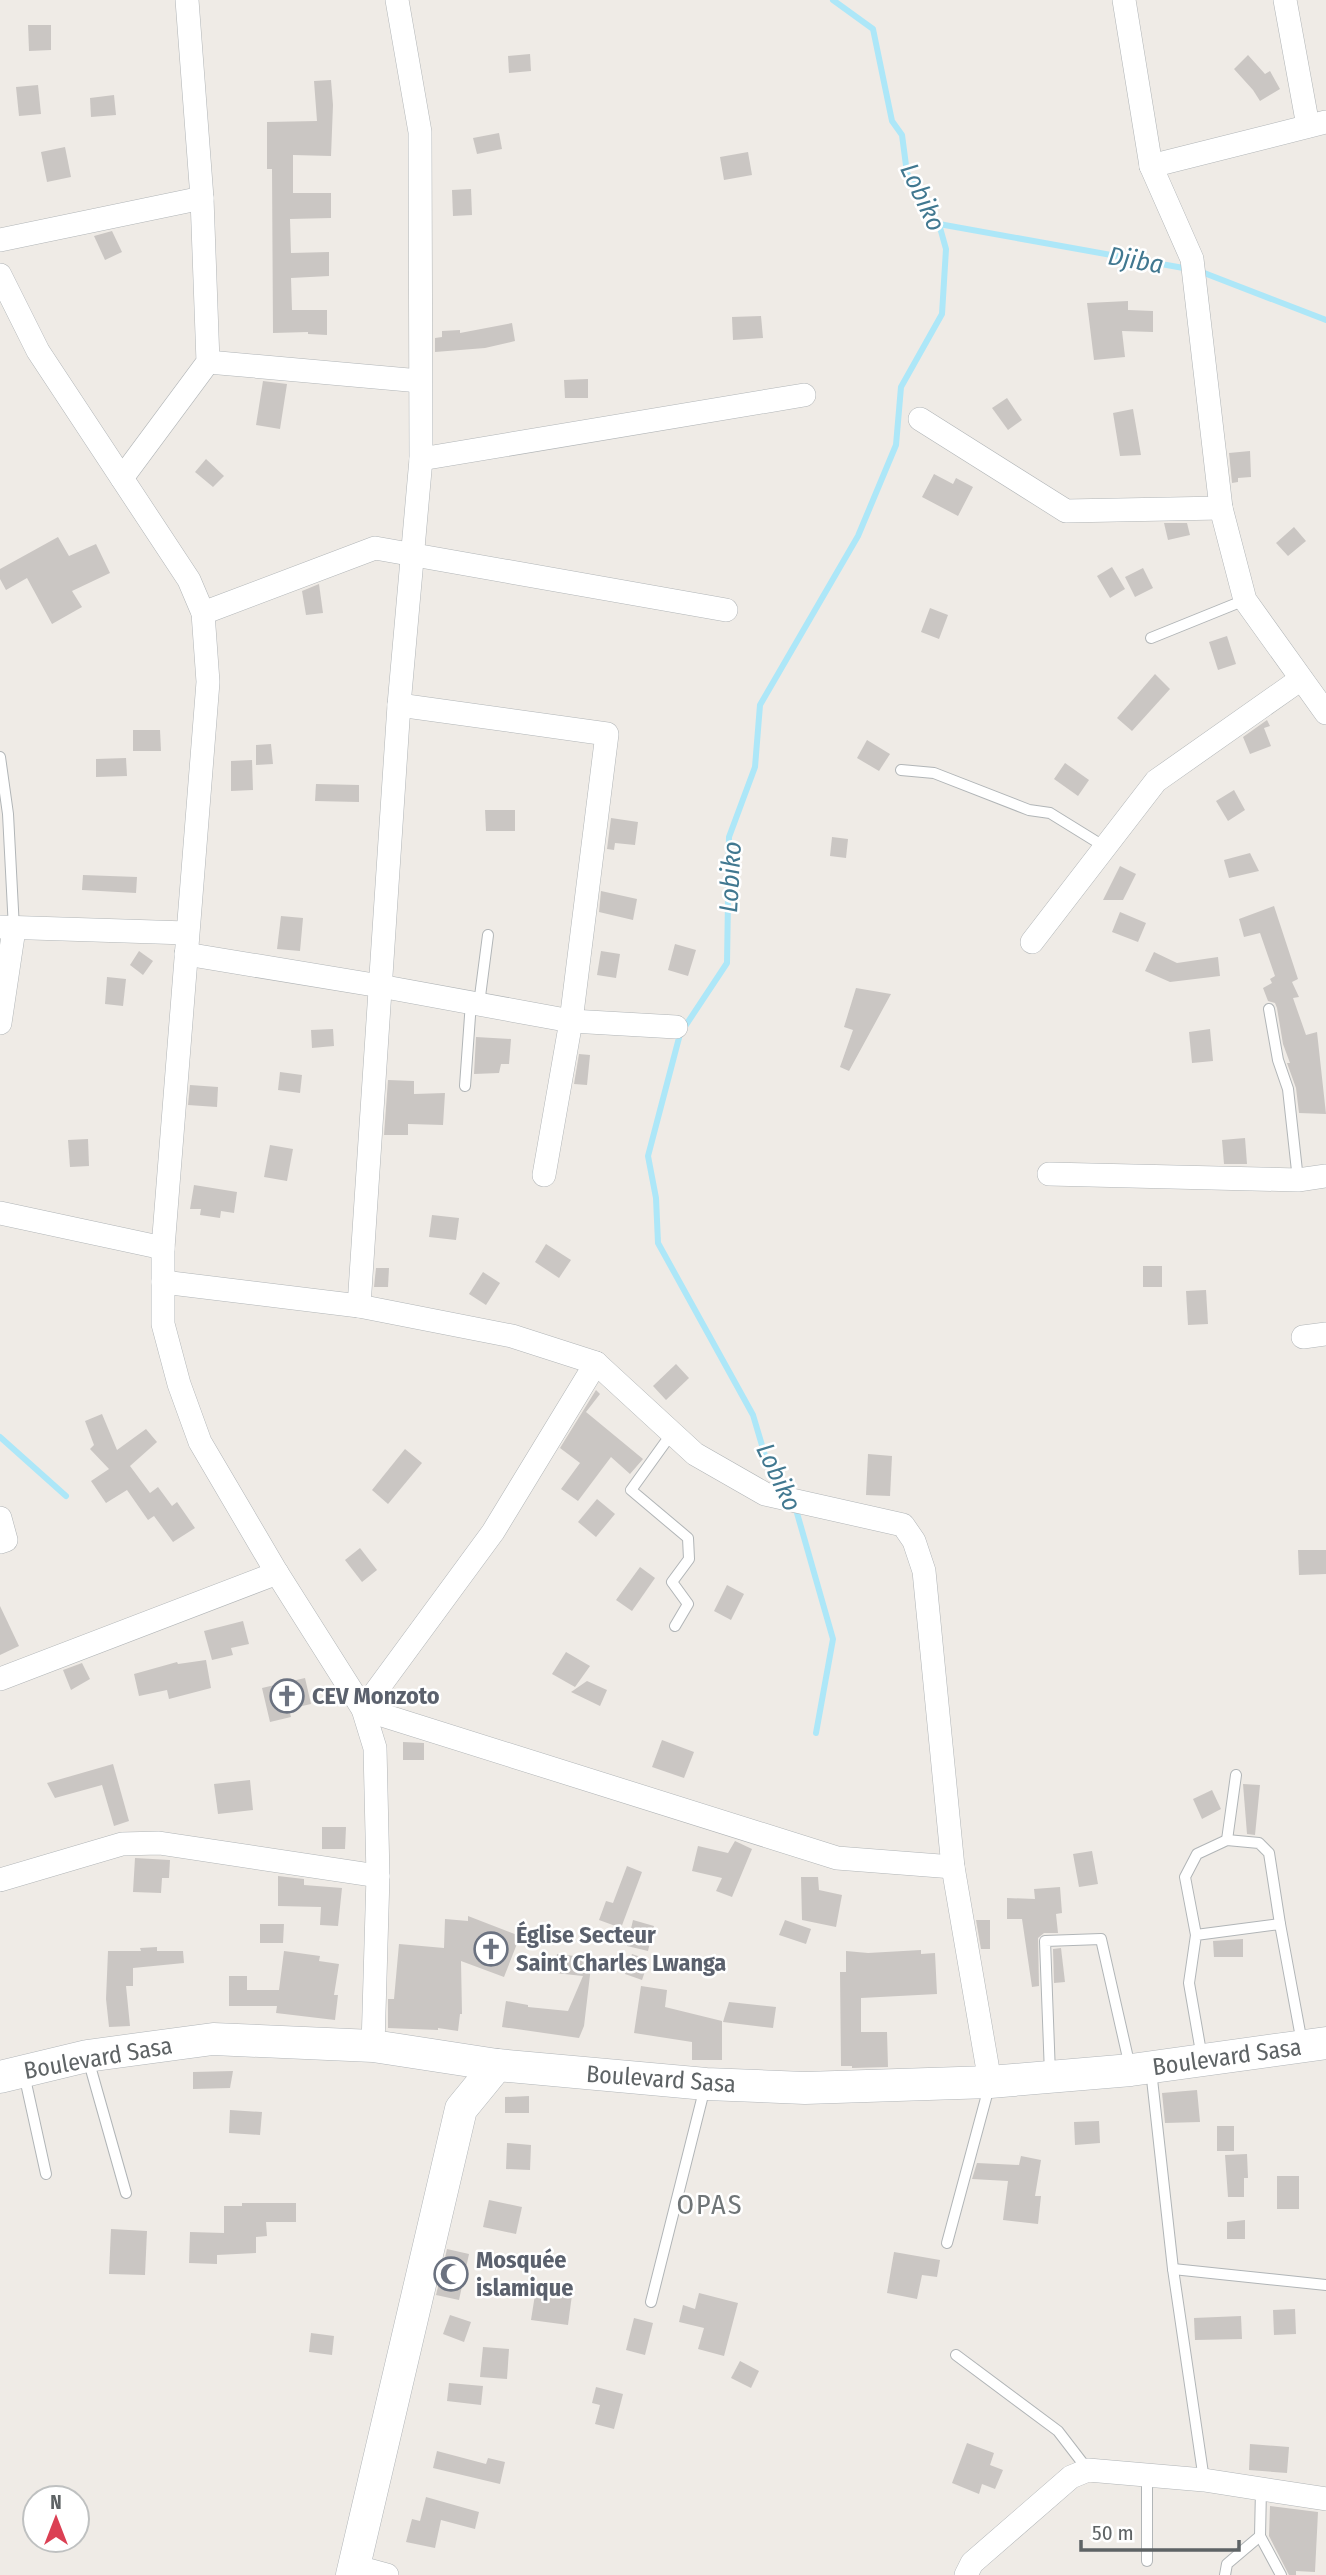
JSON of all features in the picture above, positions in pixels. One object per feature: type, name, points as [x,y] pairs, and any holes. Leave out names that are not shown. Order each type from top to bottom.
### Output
[{"type":"street","points":[[122,478],[208,362],[202,198],[187,0]]},
{"type":"street","points":[[359,1306],[399,705],[421,459],[420,132],[397,0]]},
{"type":"street","points":[[1124,0],[1151,166],[1192,260],[1220,508],[1245,600],[1326,713]]},
{"type":"street","points":[[1151,166],[1317,124],[1285,0]]},
{"type":"street","points":[[0,240],[202,198]]},
{"type":"street","points":[[0,275],[38,351],[189,580],[203,613],[208,682],[163,1248],[163,1324],[179,1384],[200,1442],[277,1573],[363,1709],[375,1748],[378,1876],[373,2046]]},
{"type":"street","points":[[208,362],[420,381]]},
{"type":"street","points":[[421,459],[804,395]]},
{"type":"street","points":[[919,419],[1066,511],[1220,508]]},
{"type":"street","points":[[203,613],[375,548],[726,610]]},
{"type":"street","points":[[1032,942],[1156,781],[1301,679]]},
{"type":"street","points":[[399,705],[607,734],[571,1021],[544,1175]]},
{"type":"street","points":[[0,1023],[7,928],[187,944],[380,986],[571,1021],[676,1027]]},
{"type":"street","points":[[1049,1174],[1298,1180],[1326,1176]]},
{"type":"street","points":[[0,1213],[163,1248]]},
{"type":"street","points":[[163,1282],[359,1306],[512,1336],[596,1363],[695,1454],[765,1494],[903,1525],[914,1541],[924,1571],[953,1867],[990,2082]]},
{"type":"street","points":[[1303,1337],[1326,1334]]},
{"type":"street","points":[[363,1709],[493,1532],[596,1363]]},
{"type":"street","points":[[0,1518],[6,1540],[0,1542]]},
{"type":"street","points":[[0,1679],[277,1573]]},
{"type":"street","points":[[363,1709],[837,1858],[953,1867]]},
{"type":"street","points":[[0,1880],[122,1844],[159,1843],[378,1876]]},
{"type":"street","name":"Boulevard Sasa","points":[[12,2074],[87,2056],[213,2039],[373,2046],[497,2065],[706,2084],[805,2088],[990,2082],[1141,2069],[1314,2044]]},
{"type":"street","points":[[387,2575],[353,2571],[461,2109],[497,2065]]},
{"type":"street","points":[[966,2575],[972,2563],[1070,2477],[1088,2470],[1204,2480],[1326,2499]]},
{"type":"lane","points":[[1151,638],[1245,600]]},
{"type":"lane","points":[[0,757],[8,814],[7,928]]},
{"type":"lane","points":[[901,770],[934,773],[1029,810],[1050,813],[1105,847]]},
{"type":"lane","points":[[465,1086],[475,1003],[488,935]]},
{"type":"lane","points":[[1269,1009],[1278,1060],[1288,1089],[1298,1180]]},
{"type":"lane","points":[[672,1433],[631,1490],[688,1538],[690,1559],[672,1581],[688,1604],[675,1626]]},
{"type":"lane","points":[[1227,1840],[1236,1774]]},
{"type":"lane","points":[[1203,2058],[1189,1983],[1196,1935],[1185,1877],[1197,1854],[1227,1840],[1259,1843],[1269,1853],[1280,1924],[1314,2044]]},
{"type":"lane","points":[[1196,1935],[1280,1924]]},
{"type":"lane","points":[[1050,2075],[1045,1941],[1101,1939],[1141,2069],[1204,2480]]},
{"type":"lane","points":[[87,2056],[126,2193]]},
{"type":"lane","points":[[12,2074],[46,2174]]},
{"type":"lane","points":[[947,2243],[990,2082]]},
{"type":"lane","points":[[651,2302],[706,2084]]},
{"type":"lane","points":[[1173,2269],[1326,2285]]},
{"type":"lane","points":[[956,2355],[1058,2431],[1088,2470]]},
{"type":"lane","points":[[1147,2475],[1147,2561]]},
{"type":"lane","points":[[1261,2489],[1259,2536],[1281,2575]]},
{"type":"lane","points":[[1225,2575],[1227,2564],[1259,2536]]},
{"type":"building","points":[[28,25],[51,25],[51,50],[29,51]]},
{"type":"building","points":[[530,54],[531,71],[509,73],[508,56]]},
{"type":"building","points":[[1248,55],[1265,74],[1270,71],[1280,89],[1260,101],[1234,69]]},
{"type":"building","points":[[331,80],[331,156],[293,155],[293,193],[331,193],[331,218],[290,219],[291,253],[329,252],[329,276],[291,278],[292,310],[327,310],[327,335],[308,332],[273,333],[272,169],[267,169],[267,122],[317,121],[314,81]]},
{"type":"building","points":[[38,85],[41,114],[19,116],[16,87]]},
{"type":"building","points":[[114,95],[116,115],[91,117],[90,98]]},
{"type":"building","points":[[499,133],[502,149],[477,154],[473,138]]},
{"type":"building","points":[[65,147],[71,177],[47,182],[41,152]]},
{"type":"building","points":[[748,152],[752,175],[724,180],[720,157]]},
{"type":"building","points":[[471,189],[472,215],[453,216],[452,190]]},
{"type":"building","points":[[112,231],[122,252],[105,260],[94,236]]},
{"type":"building","points":[[1128,301],[1128,310],[1153,311],[1153,332],[1122,331],[1125,357],[1094,360],[1087,303]]},
{"type":"building","points":[[761,316],[763,338],[733,340],[732,317]]},
{"type":"building","points":[[512,323],[515,341],[485,348],[435,352],[435,338],[442,337],[442,331],[460,330],[460,333]]},
{"type":"building","points":[[588,379],[588,398],[565,398],[564,380]]},
{"type":"building","points":[[263,381],[287,384],[280,429],[256,425]]},
{"type":"building","points":[[1007,398],[1022,420],[1008,430],[992,408]]},
{"type":"building","points":[[1133,409],[1141,455],[1120,456],[1113,413]]},
{"type":"building","points":[[1250,451],[1251,477],[1238,478],[1238,482],[1232,483],[1229,453]]},
{"type":"building","points":[[206,459],[224,476],[213,487],[195,472]]},
{"type":"building","points":[[934,474],[953,484],[956,478],[973,487],[958,516],[922,497]]},
{"type":"building","points":[[1164,523],[1187,523],[1190,535],[1168,540]]},
{"type":"building","points":[[1294,527],[1306,541],[1288,556],[1276,543]]},
{"type":"building","points":[[58,537],[69,556],[96,544],[110,573],[72,591],[82,607],[52,624],[27,578],[6,590],[0,579],[0,569]]},
{"type":"building","points":[[1112,567],[1125,589],[1110,598],[1097,576]]},
{"type":"building","points":[[1143,568],[1153,588],[1135,597],[1125,577]]},
{"type":"building","points":[[319,584],[323,613],[306,615],[302,591]]},
{"type":"building","points":[[930,608],[948,615],[939,639],[921,632]]},
{"type":"building","points":[[1227,636],[1236,664],[1218,670],[1209,642]]},
{"type":"building","points":[[1155,674],[1170,689],[1132,731],[1117,718]]},
{"type":"building","points":[[1267,720],[1270,726],[1264,728],[1271,746],[1250,754],[1243,737]]},
{"type":"building","points":[[133,730],[160,730],[161,751],[133,751]]},
{"type":"building","points":[[867,740],[890,754],[879,771],[857,758]]},
{"type":"building","points":[[271,744],[273,764],[256,765],[256,745]]},
{"type":"building","points":[[126,758],[127,776],[96,777],[96,759]]},
{"type":"building","points":[[252,760],[253,790],[231,791],[231,761]]},
{"type":"building","points":[[1065,763],[1089,780],[1078,796],[1054,779]]},
{"type":"building","points":[[316,784],[359,785],[359,802],[315,801]]},
{"type":"building","points":[[1234,790],[1245,810],[1228,821],[1216,801]]},
{"type":"building","points":[[485,810],[515,810],[515,831],[486,831]]},
{"type":"building","points":[[611,818],[638,822],[635,845],[615,843],[614,850],[607,849]]},
{"type":"building","points":[[832,837],[848,839],[846,858],[830,856]]},
{"type":"building","points":[[1250,853],[1259,871],[1229,878],[1224,860]]},
{"type":"building","points":[[1120,866],[1136,874],[1123,900],[1103,900]]},
{"type":"building","points":[[83,875],[137,877],[136,893],[82,890]]},
{"type":"building","points":[[601,891],[637,899],[633,920],[599,912]]},
{"type":"building","points":[[1274,906],[1298,979],[1292,982],[1299,997],[1293,998],[1306,1035],[1317,1032],[1326,1114],[1299,1113],[1296,1088],[1287,1063],[1290,1063],[1283,1044],[1277,1008],[1275,1003],[1268,1001],[1263,988],[1272,983],[1270,979],[1275,976],[1260,933],[1244,937],[1239,919]]},
{"type":"building","points":[[1120,912],[1146,923],[1138,942],[1112,932]]},
{"type":"building","points":[[281,916],[303,918],[300,951],[277,949]]},
{"type":"building","points":[[675,944],[696,950],[688,976],[668,970]]},
{"type":"building","points":[[139,951],[153,961],[143,975],[130,965]]},
{"type":"building","points":[[601,951],[620,954],[616,978],[597,975]]},
{"type":"building","points":[[1154,952],[1177,963],[1218,957],[1220,976],[1170,982],[1145,971]]},
{"type":"building","points":[[107,977],[126,979],[123,1006],[105,1004]]},
{"type":"building","points":[[856,988],[891,994],[849,1071],[840,1067],[853,1030],[844,1027]]},
{"type":"building","points":[[333,1029],[334,1046],[312,1048],[311,1030]]},
{"type":"building","points":[[1210,1029],[1213,1061],[1192,1063],[1189,1032]]},
{"type":"building","points":[[476,1037],[511,1039],[509,1064],[501,1064],[499,1073],[474,1074]]},
{"type":"building","points":[[579,1054],[590,1055],[587,1085],[574,1084]]},
{"type":"building","points":[[280,1072],[302,1075],[300,1093],[278,1090]]},
{"type":"building","points":[[388,1080],[414,1081],[414,1094],[445,1093],[443,1125],[408,1124],[408,1135],[384,1135]]},
{"type":"building","points":[[190,1085],[218,1087],[217,1107],[188,1105]]},
{"type":"building","points":[[1245,1138],[1247,1164],[1224,1164],[1222,1140]]},
{"type":"building","points":[[88,1139],[89,1166],[70,1167],[68,1140]]},
{"type":"building","points":[[270,1145],[293,1149],[287,1181],[264,1177]]},
{"type":"building","points":[[194,1185],[237,1192],[234,1213],[221,1211],[220,1218],[200,1215],[201,1209],[190,1209]]},
{"type":"building","points":[[432,1215],[459,1218],[456,1240],[429,1237]]},
{"type":"building","points":[[546,1244],[571,1260],[559,1278],[535,1262]]},
{"type":"building","points":[[1143,1266],[1162,1266],[1162,1287],[1143,1287]]},
{"type":"building","points":[[376,1268],[389,1268],[388,1287],[374,1287]]},
{"type":"building","points":[[483,1272],[500,1283],[486,1305],[469,1294]]},
{"type":"building","points":[[1206,1290],[1208,1324],[1188,1325],[1186,1291]]},
{"type":"building","points":[[676,1364],[689,1378],[666,1400],[653,1386]]},
{"type":"building","points":[[596,1390],[600,1394],[586,1412],[643,1459],[630,1474],[611,1457],[578,1501],[561,1489],[580,1463],[560,1448]]},
{"type":"building","points":[[102,1414],[117,1450],[146,1429],[157,1442],[130,1466],[150,1493],[158,1487],[172,1506],[177,1502],[195,1528],[173,1542],[154,1516],[148,1520],[127,1490],[106,1503],[91,1481],[109,1469],[90,1449],[94,1445],[85,1421]]},
{"type":"building","points":[[405,1449],[422,1463],[388,1504],[372,1490]]},
{"type":"building","points":[[868,1454],[892,1456],[890,1496],[866,1495]]},
{"type":"building","points":[[597,1499],[615,1514],[596,1537],[578,1522]]},
{"type":"building","points":[[360,1548],[377,1570],[362,1582],[345,1560]]},
{"type":"building","points":[[1298,1550],[1326,1550],[1326,1574],[1299,1575]]},
{"type":"building","points":[[640,1567],[655,1578],[632,1611],[616,1600]]},
{"type":"building","points":[[727,1585],[744,1594],[731,1620],[714,1611]]},
{"type":"building","points":[[0,1606],[19,1646],[0,1655]]},
{"type":"building","points":[[243,1621],[249,1644],[231,1648],[233,1655],[212,1660],[204,1631]]},
{"type":"building","points":[[566,1652],[590,1666],[575,1687],[552,1674]]},
{"type":"building","points":[[206,1660],[211,1688],[169,1699],[167,1690],[139,1696],[134,1674],[177,1662]]},
{"type":"building","points":[[82,1663],[90,1679],[71,1690],[63,1670]]},
{"type":"building","name":"CEV Monzoto","points":[[305,1678],[311,1704],[289,1709],[291,1717],[270,1722],[262,1688]]},
{"type":"building","points":[[587,1681],[607,1690],[600,1706],[571,1692]]},
{"type":"building","points":[[662,1740],[694,1752],[684,1778],[652,1767]]},
{"type":"building","points":[[403,1742],[424,1743],[424,1760],[403,1760]]},
{"type":"building","points":[[113,1764],[129,1821],[114,1826],[102,1785],[55,1798],[47,1783]]},
{"type":"building","points":[[250,1780],[253,1810],[218,1814],[214,1784]]},
{"type":"building","points":[[1243,1784],[1260,1785],[1255,1835],[1247,1834]]},
{"type":"building","points":[[1212,1790],[1221,1809],[1202,1819],[1193,1799]]},
{"type":"building","points":[[322,1827],[346,1827],[345,1849],[322,1849]]},
{"type":"building","points":[[735,1841],[752,1849],[732,1897],[716,1891],[722,1878],[692,1871],[698,1846],[728,1853]]},
{"type":"building","points":[[1092,1851],[1098,1884],[1079,1887],[1073,1854]]},
{"type":"building","points":[[135,1858],[170,1860],[169,1878],[162,1878],[161,1893],[133,1892]]},
{"type":"building","points":[[627,1866],[642,1872],[621,1928],[599,1920],[606,1901],[613,1903]]},
{"type":"building","points":[[278,1876],[304,1879],[304,1885],[342,1888],[338,1926],[320,1925],[321,1907],[278,1906]]},
{"type":"building","points":[[801,1877],[818,1877],[819,1890],[842,1895],[836,1927],[802,1920]]},
{"type":"building","points":[[1060,1887],[1062,1913],[1056,1914],[1058,1933],[1044,1933],[1038,1938],[1039,1986],[1032,1987],[1022,1919],[1007,1919],[1007,1898],[1035,1899],[1034,1889]]},
{"type":"building","points":[[468,1916],[520,1936],[504,1977],[461,1961],[462,2014],[458,2031],[438,2028],[388,2028],[388,1999],[394,1999],[399,1944],[444,1948],[445,1919],[468,1921]]},
{"type":"building","points":[[633,1920],[654,1926],[648,1951],[627,1946]]},
{"type":"building","points":[[785,1920],[811,1929],[806,1944],[779,1935]]},
{"type":"building","points":[[976,1920],[990,1920],[990,1949],[981,1949]]},
{"type":"building","points":[[260,1924],[284,1924],[283,1943],[260,1943]]},
{"type":"building","points":[[1243,1939],[1243,1957],[1214,1957],[1213,1941]]},
{"type":"building","points":[[157,1947],[157,1951],[183,1951],[184,1963],[133,1968],[133,1986],[126,1986],[130,2026],[109,2027],[106,1999],[108,1951],[141,1951],[140,1948]]},
{"type":"building","points":[[1061,1948],[1065,1982],[1054,1983],[1053,1949]]},
{"type":"building","points":[[921,1950],[921,1954],[935,1953],[937,1994],[861,1998],[861,2032],[887,2032],[888,2067],[841,2066],[840,1972],[846,1972],[846,1951],[868,1953]]},
{"type":"building","points":[[284,1951],[320,1956],[319,1961],[339,1964],[334,1995],[338,1995],[335,2020],[276,2013],[277,2006],[229,2006],[229,1976],[247,1976],[247,1990],[279,1990]]},
{"type":"building","points":[[557,1954],[592,1958],[584,2026],[579,2038],[502,2027],[506,2001],[528,2007],[568,2011],[583,1976],[555,1973]]},
{"type":"building","points":[[632,1954],[649,1960],[642,1980],[625,1974]]},
{"type":"building","points":[[641,1986],[667,1990],[665,2007],[722,2021],[722,2060],[692,2060],[692,2042],[634,2033]]},
{"type":"building","points":[[729,2002],[776,2007],[773,2028],[723,2022]]},
{"type":"building","points":[[233,2071],[230,2088],[193,2089],[193,2072]]},
{"type":"building","points":[[1197,2090],[1200,2122],[1165,2123],[1162,2093]]},
{"type":"building","points":[[529,2096],[529,2113],[505,2113],[505,2097]]},
{"type":"building","points":[[230,2110],[262,2112],[260,2135],[229,2133]]},
{"type":"building","points":[[1099,2121],[1100,2143],[1075,2145],[1074,2122]]},
{"type":"building","points":[[1217,2126],[1234,2126],[1234,2151],[1217,2151]]},
{"type":"building","points":[[507,2143],[531,2145],[530,2170],[506,2169]]},
{"type":"building","points":[[1247,2154],[1248,2178],[1244,2178],[1244,2197],[1228,2197],[1225,2155]]},
{"type":"building","points":[[1021,2156],[1041,2160],[1035,2196],[1041,2196],[1038,2224],[1003,2220],[1008,2181],[972,2179],[977,2163],[1019,2165]]},
{"type":"building","points":[[1277,2176],[1299,2176],[1299,2209],[1277,2209]]},
{"type":"building","points":[[489,2200],[522,2207],[516,2234],[483,2227]]},
{"type":"building","points":[[242,2203],[296,2203],[296,2222],[266,2222],[267,2236],[256,2237],[256,2253],[217,2255],[217,2264],[189,2263],[190,2232],[224,2233],[224,2206],[242,2206]]},
{"type":"building","points":[[1245,2220],[1245,2239],[1227,2239],[1227,2222]]},
{"type":"building","points":[[111,2229],[147,2231],[145,2275],[109,2274]]},
{"type":"building","name":"Mosquée islamique","points":[[447,2249],[469,2254],[459,2300],[436,2295]]},
{"type":"building","points":[[894,2252],[940,2260],[937,2277],[922,2275],[917,2299],[887,2293]]},
{"type":"building","points":[[537,2282],[573,2287],[568,2325],[531,2320]]},
{"type":"building","points":[[699,2293],[738,2303],[724,2356],[698,2349],[704,2328],[679,2322],[683,2305],[695,2309]]},
{"type":"building","points":[[1295,2309],[1296,2334],[1274,2335],[1273,2310]]},
{"type":"building","points":[[450,2315],[471,2322],[464,2342],[443,2334]]},
{"type":"building","points":[[1241,2316],[1242,2339],[1195,2340],[1194,2318]]},
{"type":"building","points":[[634,2318],[653,2323],[645,2355],[626,2350]]},
{"type":"building","points":[[311,2333],[334,2336],[332,2355],[309,2352]]},
{"type":"building","points":[[483,2347],[509,2349],[507,2379],[480,2377]]},
{"type":"building","points":[[740,2361],[759,2371],[751,2388],[731,2378]]},
{"type":"building","points":[[449,2383],[483,2386],[481,2405],[447,2401]]},
{"type":"building","points":[[596,2387],[623,2394],[614,2429],[595,2424],[600,2405],[592,2403]]},
{"type":"building","points":[[967,2443],[994,2453],[990,2465],[1003,2470],[995,2489],[982,2484],[979,2494],[952,2483]]},
{"type":"building","points":[[1250,2444],[1289,2447],[1287,2473],[1249,2470]]},
{"type":"building","points":[[437,2451],[486,2464],[488,2458],[505,2462],[500,2484],[433,2468]]},
{"type":"building","points":[[426,2497],[479,2512],[475,2529],[441,2520],[435,2548],[406,2542],[412,2519],[420,2521]]},
{"type":"building","points":[[1270,2506],[1318,2512],[1315,2572],[1296,2571],[1296,2575],[1289,2575],[1269,2536]]},
{"type":"waterway","name":"Lobiko","points":[[791,1492],[769,1469],[753,1415],[658,1243],[656,1198],[648,1156],[680,1034],[727,963],[729,837],[755,767],[760,705],[858,536],[896,445],[901,387],[942,314],[946,249],[939,224],[907,173],[902,135],[892,121],[873,29],[833,0]]},
{"type":"waterway","name":"Djiba","points":[[939,224],[1189,269]]},
{"type":"waterway","name":"Djiba","points":[[1199,271],[1326,320]]},
{"type":"waterway","points":[[0,1437],[66,1496]]},
{"type":"waterway","name":"Lobiko","points":[[795,1506],[833,1639],[816,1733]]},
{"type":"place","name":"CEV Monzoto","points":[[287,1696]]},
{"type":"place","name":"Église Secteur Saint Charles Lwanga","points":[[491,1949]]},
{"type":"place","name":"Mosquée islamique","points":[[451,2274]]},
{"type":"district","name":"OPAS","points":[[710,2204]]}]
